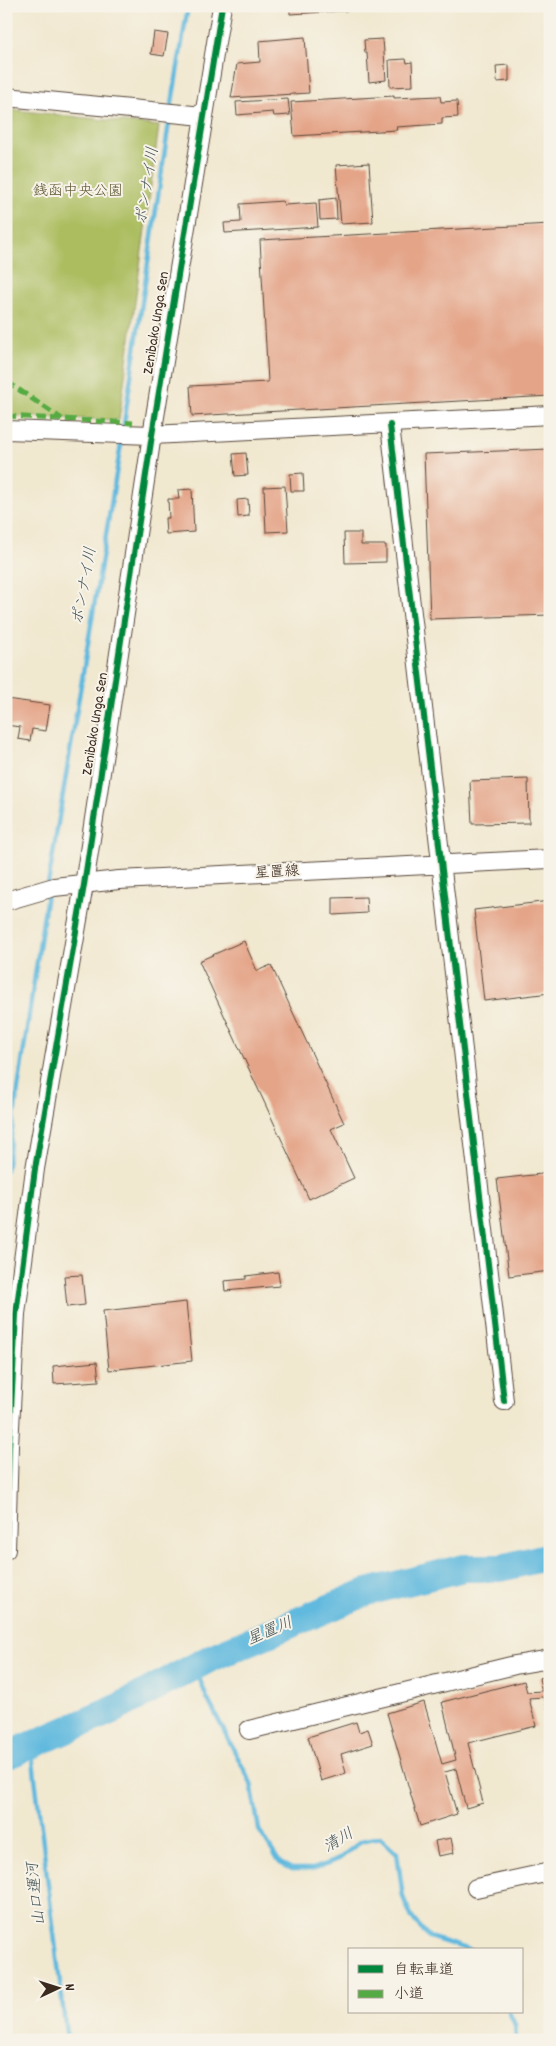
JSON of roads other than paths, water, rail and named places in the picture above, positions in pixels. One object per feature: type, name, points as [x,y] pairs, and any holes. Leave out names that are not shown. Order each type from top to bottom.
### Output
[{"type":"street","name":"Zenibako Unga Sen","points":[[6,1550],[16,1314],[26,1236],[37,1159],[84,885],[152,435],[222,6]]},
{"type":"street","points":[[6,97],[203,116]]},
{"type":"street","points":[[6,430],[152,435],[390,425],[550,415]]},
{"type":"street","points":[[390,425],[504,1401]]},
{"type":"street","name":"星置線","points":[[6,901],[54,887],[119,880],[550,859]]},
{"type":"street","points":[[249,1730],[516,1665],[550,1659]]},
{"type":"street","points":[[476,1888],[550,1872]]},
{"type":"waterway","name":"ポンナイ川","points":[[171,109],[188,6]]},
{"type":"waterway","name":"ポンナイ川","points":[[123,430],[170,116]]},
{"type":"waterway","name":"ポンナイ川","points":[[48,884],[122,438]]},
{"type":"waterway","name":"ポンナイ川","points":[[6,1170],[47,894]]},
{"type":"waterway","name":"星置川","points":[[6,1756],[115,1709],[211,1658],[367,1592],[464,1568],[501,1568],[550,1556]]},
{"type":"waterway","name":"清川","points":[[195,1667],[207,1698],[251,1783],[259,1830],[280,1863],[292,1869],[313,1869],[339,1859],[361,1841],[380,1837],[397,1853],[403,1897],[412,1918],[429,1937],[464,1948]]},
{"type":"waterway","name":"山口運河","points":[[31,1745],[67,2040]]},
{"type":"waterway","name":"清川","points":[[510,2014],[515,2025],[516,2040]]},
{"type":"park label","name":"銭函中央公園","points":[[78,192]]}]
